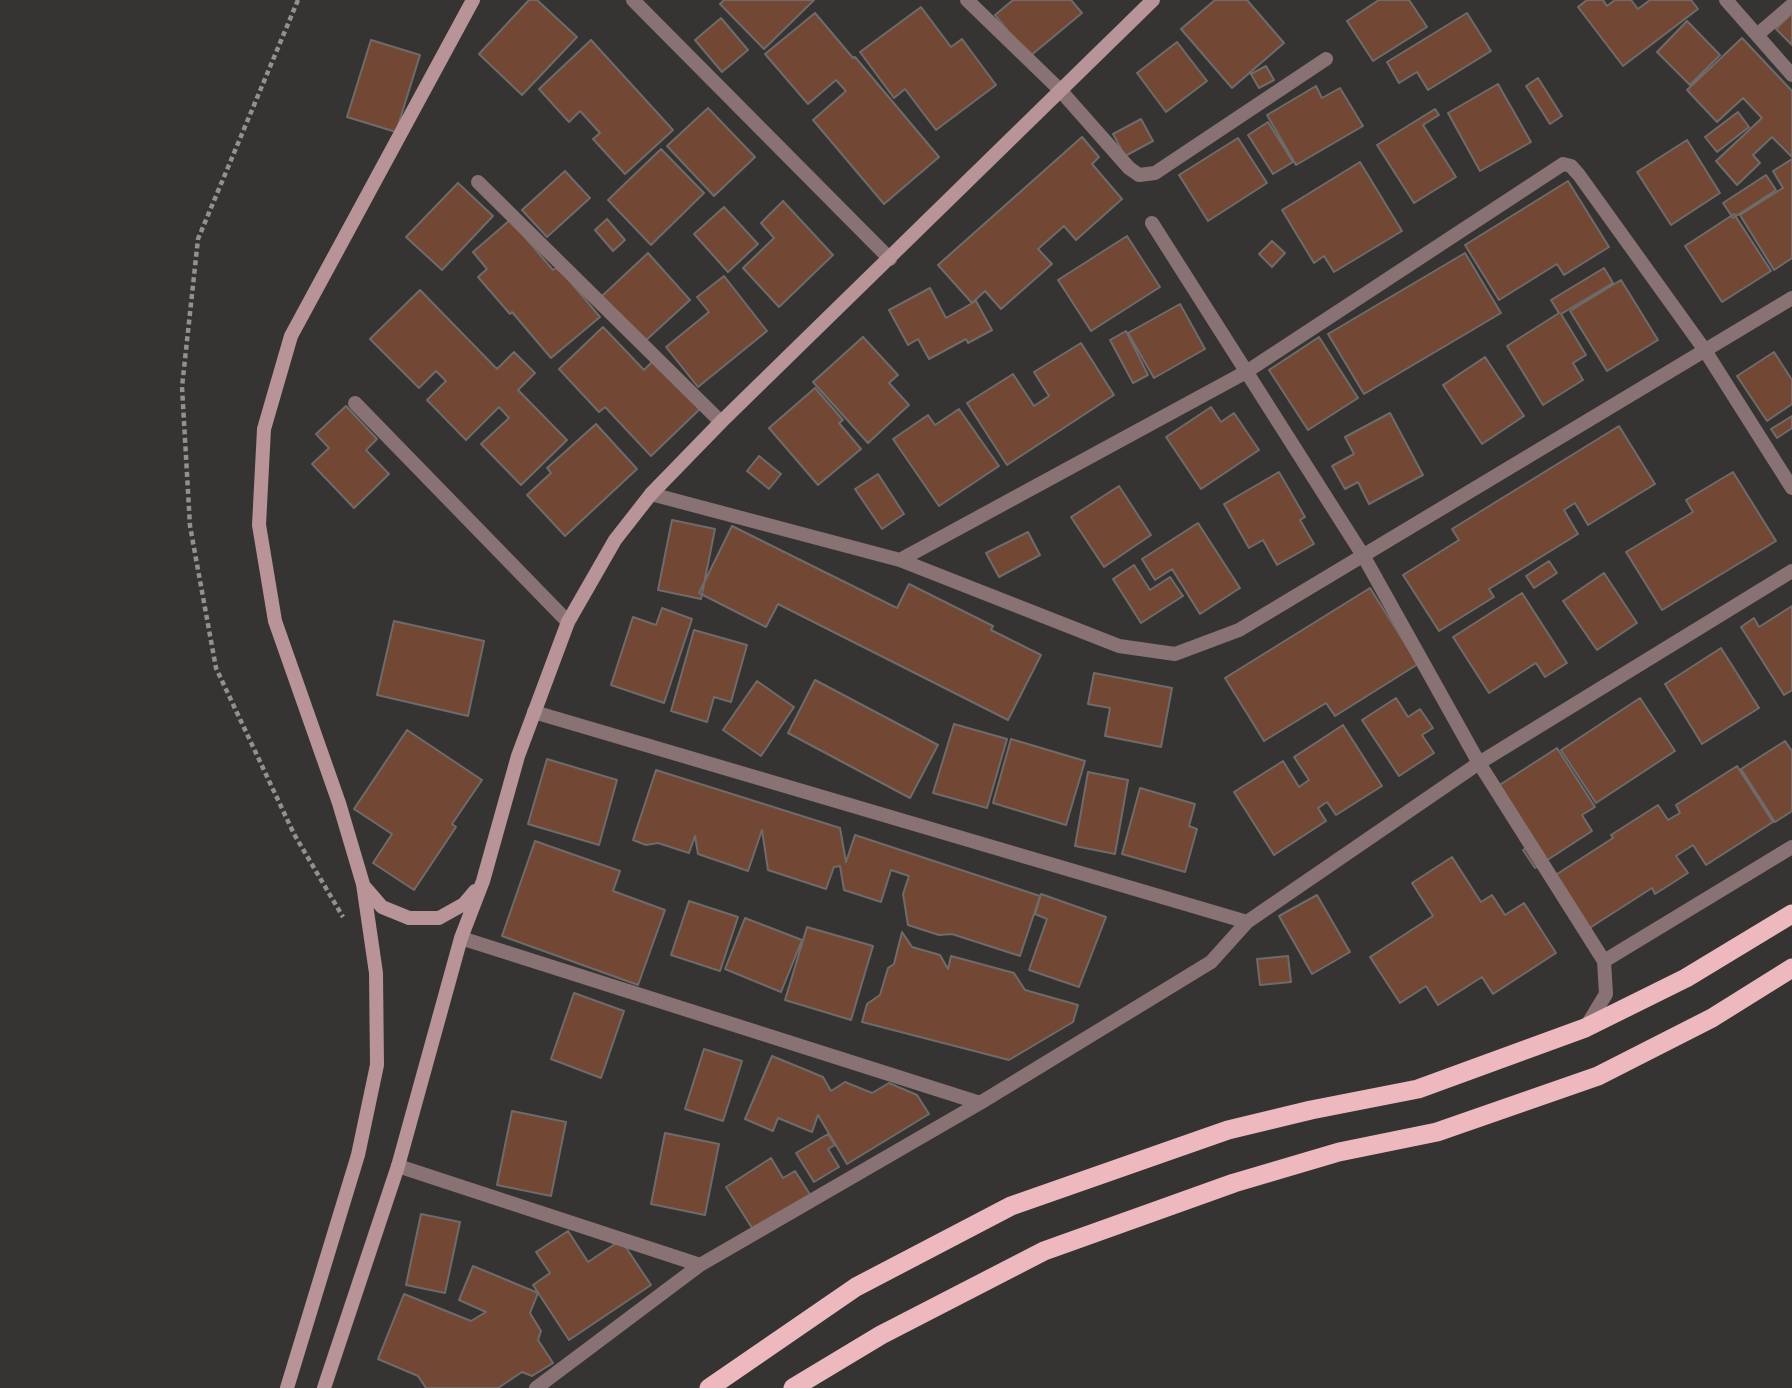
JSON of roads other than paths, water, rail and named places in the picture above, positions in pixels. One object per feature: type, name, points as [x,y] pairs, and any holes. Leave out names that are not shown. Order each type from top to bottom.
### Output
[{"type":"highway","points":[[709,1388],[856,1287],[1012,1206],[1228,1130],[1418,1089],[1586,1028],[1686,978],[1792,914]]},
{"type":"highway","points":[[793,1388],[881,1335],[1044,1251],[1234,1182],[1339,1152],[1437,1132],[1598,1076],[1712,1018],[1792,968]]},
{"type":"main road","points":[[287,1388],[358,1155],[377,1065],[376,973],[363,884],[339,803],[275,621],[259,525],[264,429],[291,336],[473,0]]},
{"type":"main road","points":[[324,1388],[398,1166],[461,938],[483,881],[518,756],[568,622],[615,540],[651,494],[720,422],[1153,0]]},
{"type":"main road","points":[[363,884],[382,907],[409,918],[439,918],[464,904],[483,881]]},
{"type":"street","points":[[633,0],[890,259]]},
{"type":"street","points":[[967,0],[1060,90],[1129,168],[1139,175],[1155,173],[1326,59]]},
{"type":"street","points":[[1726,0],[1792,75]]},
{"type":"street","points":[[1757,35],[1792,5]]},
{"type":"street","points":[[900,560],[1245,372],[1563,164],[1571,166],[1579,175],[1704,349],[1792,488]]},
{"type":"street","points":[[478,182],[720,422]]},
{"type":"street","points":[[1152,223],[1364,557],[1479,763],[1604,961],[1606,994],[1586,1028]]},
{"type":"street","points":[[651,494],[900,560],[1119,646],[1175,654],[1239,630],[1792,298]]},
{"type":"street","points":[[355,402],[568,622]]},
{"type":"street","points":[[536,1388],[700,1265],[980,1103],[1211,962],[1247,922],[1479,763],[1792,571]]},
{"type":"street","points":[[534,712],[1247,922]]},
{"type":"street","points":[[1604,961],[1792,847]]},
{"type":"street","points":[[461,938],[980,1103]]},
{"type":"street","points":[[398,1166],[700,1265]]}]
